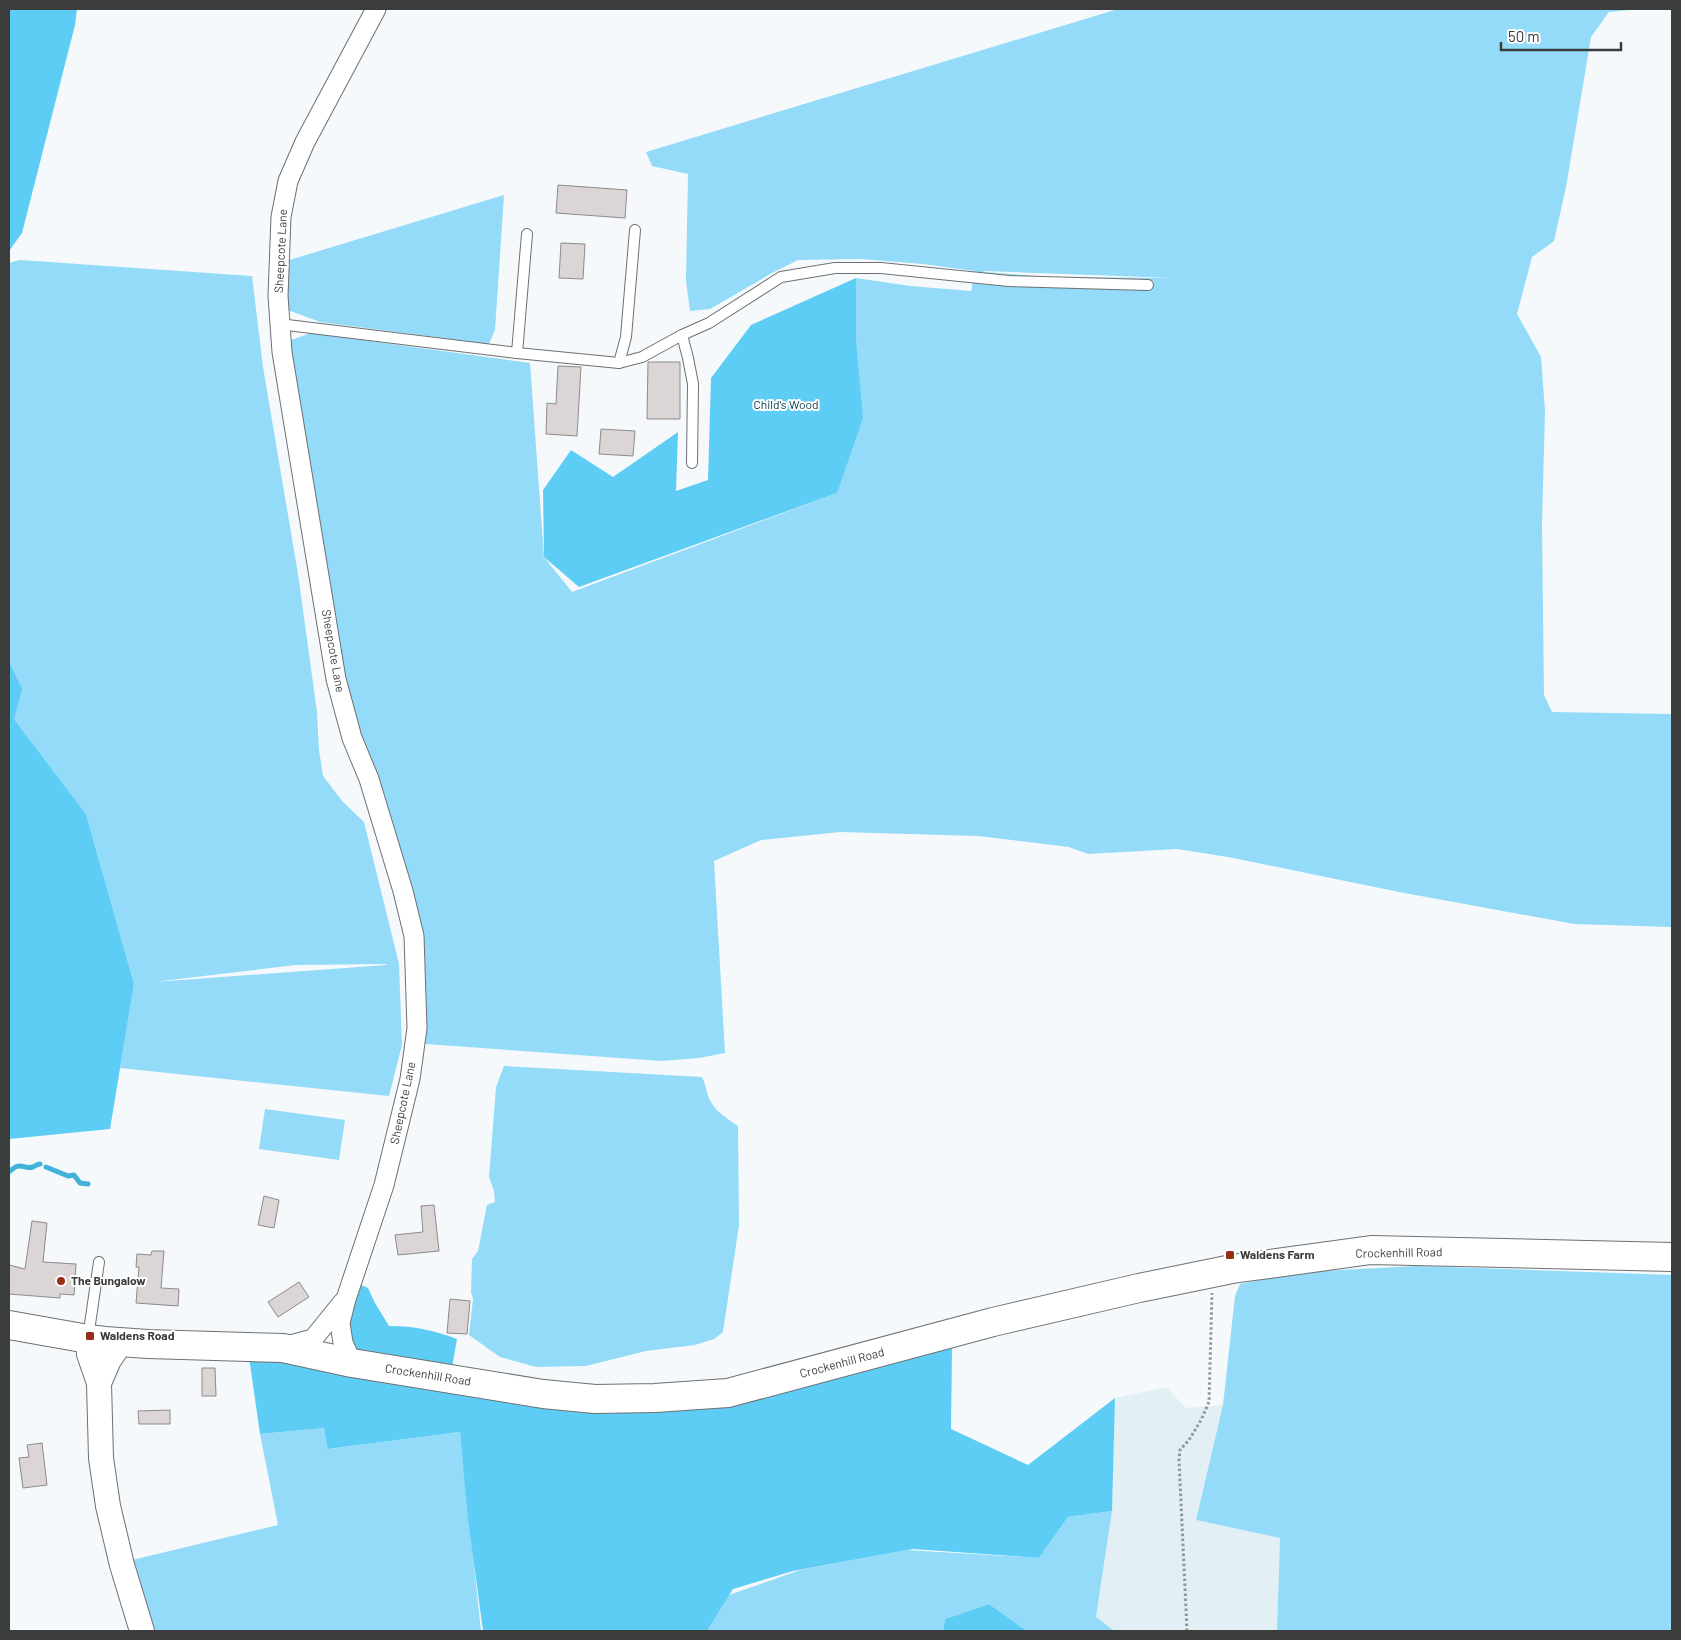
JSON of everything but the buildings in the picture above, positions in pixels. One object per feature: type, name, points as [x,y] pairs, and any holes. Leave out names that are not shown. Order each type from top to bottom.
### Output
[{"type":"main road","name":"Crockenhill Road","points":[[9,1326],[88,1339],[148,1344],[283,1348],[352,1362],[543,1394],[596,1399],[728,1393],[993,1322],[1139,1288],[1232,1269],[1371,1250],[1672,1257]]},
{"type":"street","name":"Sheepcote Lane","points":[[352,1362],[343,1343],[340,1323],[346,1299],[384,1184],[410,1079],[416,1028],[414,936],[403,891],[369,779],[352,738],[336,679],[287,381],[279,324],[278,296],[281,217],[288,181],[304,142],[376,9]]},
{"type":"street","name":"Sheepcote Lane","points":[[283,1348],[312,1339],[346,1299]]},
{"type":"street","points":[[88,1339],[89,1354],[99,1383],[102,1458],[108,1506],[122,1565],[142,1631]]},
{"type":"street","points":[[99,1383],[109,1360],[122,1341]]},
{"type":"lane","points":[[619,363],[627,328],[635,230]]},
{"type":"lane","points":[[517,353],[527,234]]},
{"type":"lane","points":[[279,324],[517,353],[619,363],[642,358],[682,335],[709,323],[781,277],[835,268],[881,268],[1009,281],[1148,285]]},
{"type":"lane","points":[[682,335],[693,384],[692,463]]},
{"type":"lane","points":[[88,1339],[99,1262]]},
{"type":"path","points":[[1187,1631],[1179,1460],[1180,1450],[1189,1440],[1209,1402],[1212,1314],[1211,1273]]},
{"type":"shaded area","points":[[1118,9],[1639,9],[1609,12],[1591,37],[1566,187],[1554,241],[1532,257],[1517,314],[1541,357],[1545,411],[1542,524],[1544,695],[1552,712],[1672,714],[1672,926],[1574,924],[1399,892],[1228,857],[1177,849],[1088,854],[1069,847],[978,836],[840,832],[761,840],[714,861],[725,1053],[699,1058],[661,1061],[425,1044],[419,921],[348,703],[288,341],[311,333],[530,363],[544,557],[572,592],[837,493],[856,342],[856,278],[910,286],[971,291],[975,271],[923,264],[861,259],[798,260],[710,309],[690,311],[686,281],[688,174],[652,166],[646,152]],"holes":[[[984,271],[1174,278],[1049,277]]]},
{"type":"shaded area","points":[[504,195],[495,330],[489,344],[320,322],[285,309],[286,261]]},
{"type":"shaded area","points":[[20,260],[252,276],[263,367],[298,574],[317,712],[319,750],[323,776],[343,802],[364,822],[399,964],[402,1045],[389,1096],[120,1068],[134,984],[86,814],[14,719],[9,707],[9,263]],"holes":[[[295,965],[386,965],[154,982]]]},
{"type":"shaded area","points":[[504,1066],[702,1077],[713,1106],[738,1126],[739,1225],[723,1332],[714,1339],[695,1345],[646,1351],[586,1366],[536,1367],[500,1357],[469,1335],[473,1299],[471,1292],[472,1259],[478,1251],[487,1205],[495,1202],[494,1191],[489,1177],[496,1087]]},
{"type":"shaded area","points":[[265,1109],[345,1120],[339,1160],[259,1149]]},
{"type":"shaded area","points":[[1417,1266],[1672,1275],[1672,1631],[1277,1631],[1280,1538],[1196,1520],[1223,1405],[1235,1296],[1240,1284],[1301,1272]]},
{"type":"shaded area","points":[[1166,1387],[1186,1408],[1223,1405],[1196,1520],[1280,1538],[1277,1631],[1114,1631],[1096,1618],[1112,1511],[1115,1398]]},
{"type":"shaded area","points":[[324,1428],[329,1449],[460,1432],[481,1631],[154,1631],[128,1561],[278,1525],[260,1434]]},
{"type":"shaded area","points":[[1112,1511],[1096,1617],[1114,1631],[1027,1631],[989,1604],[945,1619],[943,1631],[707,1631],[729,1595],[800,1570],[907,1550],[1039,1558],[1068,1517]]},
{"type":"green space","points":[[9,9],[77,9],[75,25],[22,233],[9,251]]},
{"type":"green space","name":"Child's Wood","points":[[856,278],[856,342],[863,418],[837,493],[579,587],[544,557],[543,490],[571,450],[613,477],[678,432],[676,491],[708,480],[711,378],[751,325]]},
{"type":"green space","points":[[9,662],[22,689],[14,719],[86,814],[134,984],[110,1129],[9,1139]]},
{"type":"green space","points":[[357,1283],[368,1288],[389,1326],[424,1329],[457,1339],[451,1373],[356,1359],[347,1342],[351,1300]]},
{"type":"green space","points":[[952,1348],[951,1429],[1028,1465],[1115,1398],[1112,1511],[1068,1517],[1039,1558],[913,1549],[793,1571],[733,1589],[707,1631],[483,1631],[468,1519],[460,1432],[328,1449],[324,1428],[260,1434],[248,1350],[596,1407],[814,1380]]},
{"type":"green space","points":[[989,1604],[1027,1631],[943,1631],[945,1619]]},
{"type":"waterway","points":[[9,1172],[19,1166],[29,1168],[40,1164]]},
{"type":"waterway","points":[[46,1167],[68,1176],[74,1175],[80,1183],[88,1184]]},
{"type":"place","name":"Waldens Farm","points":[[1230,1255]]},
{"type":"place","name":"The Bungalow","points":[[61,1281]]},
{"type":"place","name":"Waldens Road","points":[[90,1336]]}]
